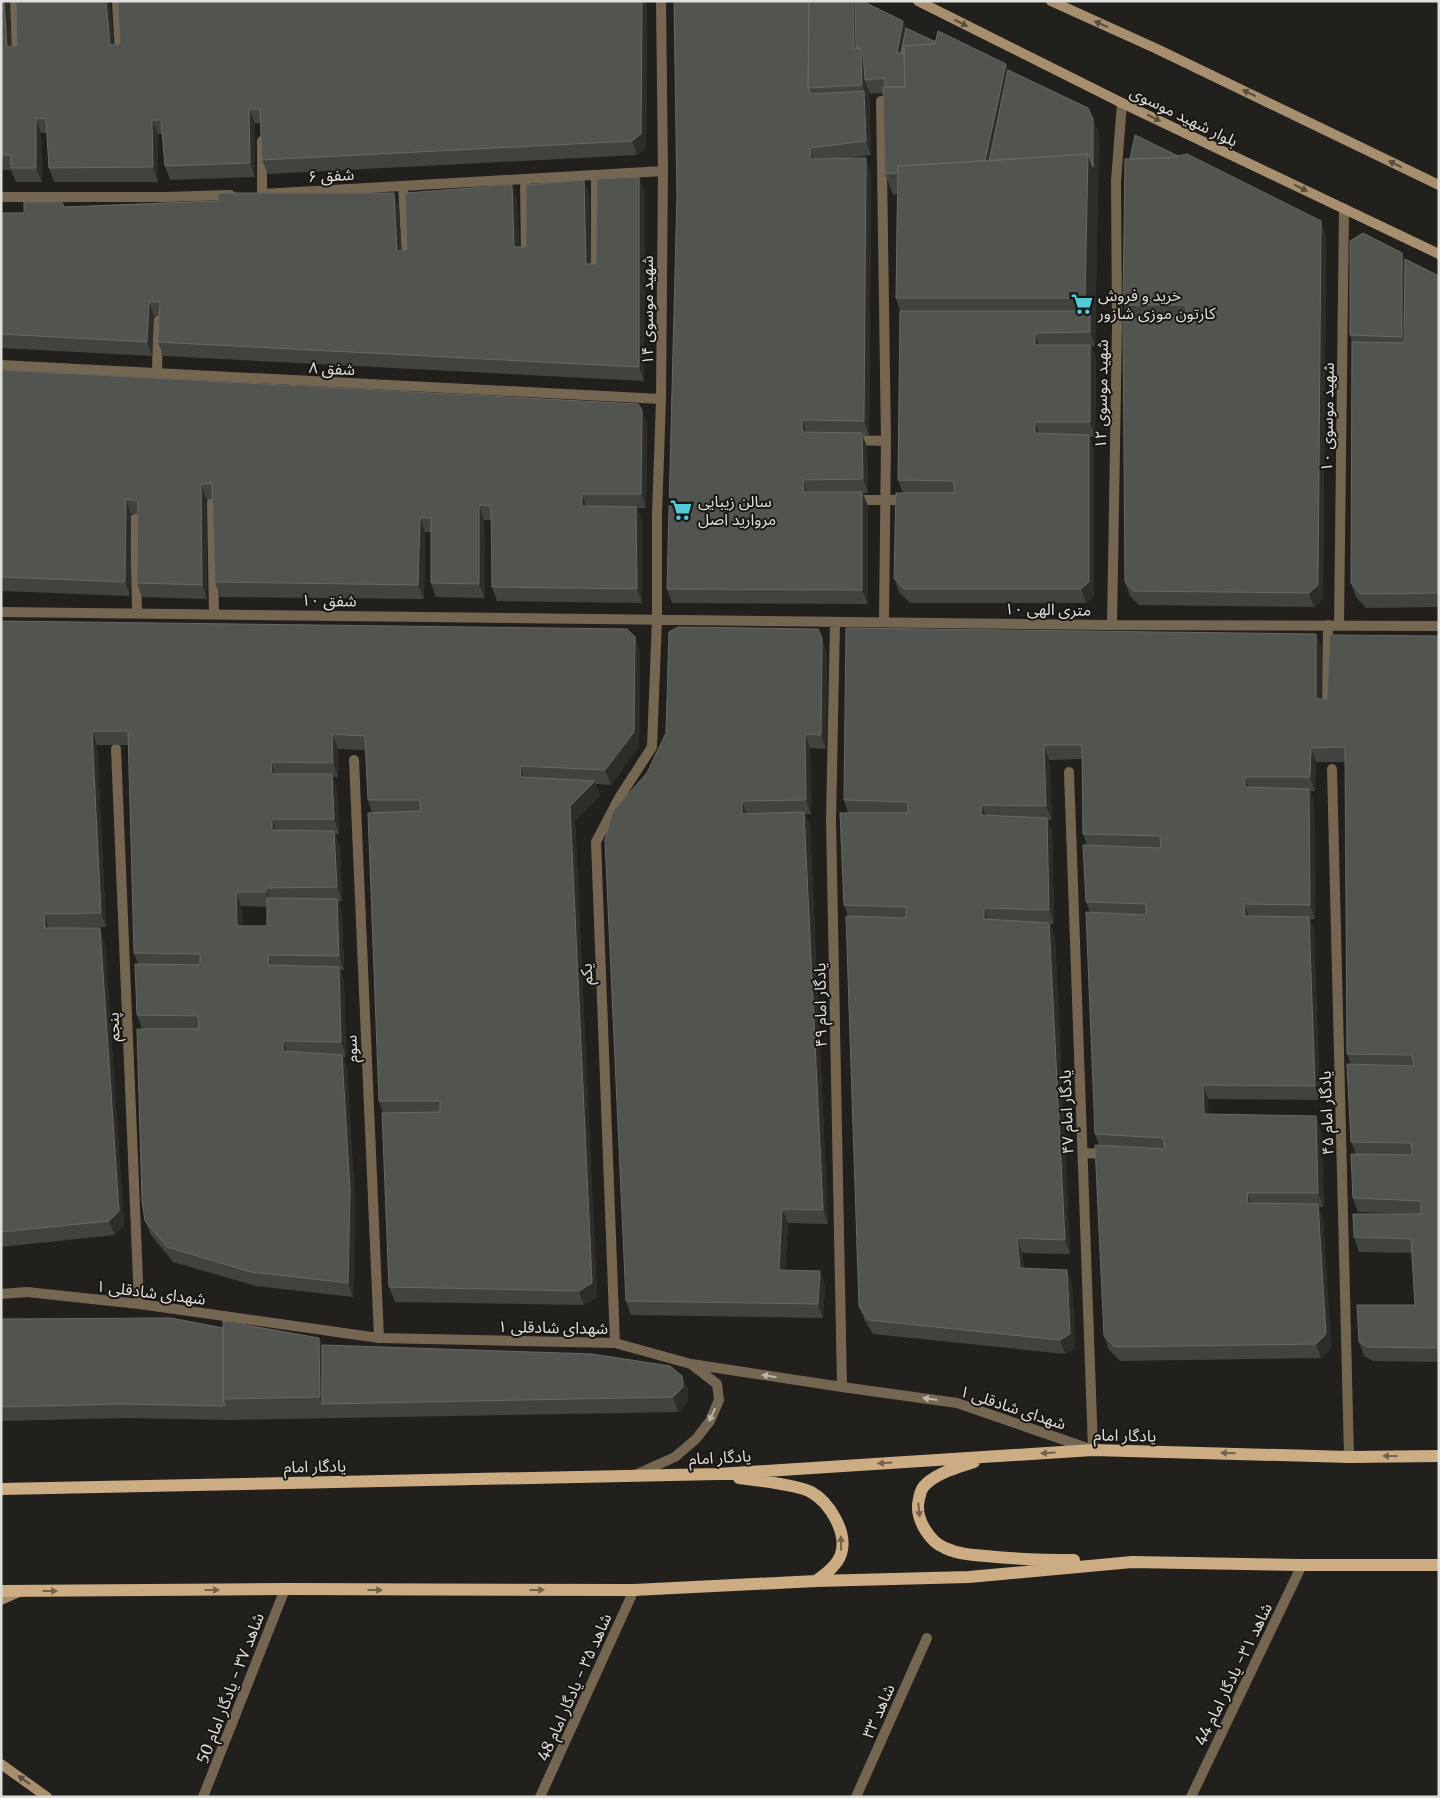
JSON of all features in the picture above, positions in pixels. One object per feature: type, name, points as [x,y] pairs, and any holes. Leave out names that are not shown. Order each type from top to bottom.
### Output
[{"type":"main road","name":"بلوار شهید موسوی","points":[[918,1],[1122,103],[1439,254]]},
{"type":"main road","points":[[1051,1],[1157,49],[1439,185]]},
{"type":"main road","name":"یادگار امام","points":[[1,1488],[718,1474],[1093,1450],[1349,1457],[1439,1456]]},
{"type":"main road","points":[[993,1456],[954,1468],[924,1485],[919,1498],[918,1510],[921,1521],[928,1535],[943,1548],[961,1553],[1003,1558],[1302,1565],[1439,1565]]},
{"type":"main road","points":[[718,1474],[810,1491],[825,1502],[836,1518],[842,1536],[842,1553],[832,1569],[816,1582]]},
{"type":"main road","points":[[1,1592],[285,1589],[634,1590],[969,1577],[1132,1562]]},
{"type":"main road","points":[[1,1600],[21,1591]]},
{"type":"main road","points":[[1,1764],[47,1797]]},
{"type":"street","points":[[14,1],[17,56]]},
{"type":"street","points":[[117,1],[120,55]]},
{"type":"street","name":"شهید موسوی ۱۴","points":[[657,619],[663,171],[661,1]]},
{"type":"street","points":[[881,102],[886,441],[884,621]]},
{"type":"street","name":"شهید موسوی ۱۲","points":[[1112,625],[1117,352],[1116,181],[1122,103]]},
{"type":"street","points":[[253,194],[262,128]]},
{"type":"street","name":"شفق ۶","points":[[1,197],[165,197],[253,194],[663,171]]},
{"type":"street","points":[[596,175],[596,274]]},
{"type":"street","points":[[525,179],[526,256]]},
{"type":"street","points":[[403,186],[407,260]]},
{"type":"street","name":"شهید موسوی ۱۰","points":[[1339,625],[1344,209]]},
{"type":"street","points":[[157,374],[158,321]]},
{"type":"street","name":"شفق ۸","points":[[1,365],[661,399]]},
{"type":"street","points":[[840,440],[886,441]]},
{"type":"street","points":[[839,500],[920,501]]},
{"type":"street","points":[[212,502],[214,614]]},
{"type":"street","points":[[135,519],[138,612]]},
{"type":"street","name":"شفق ۱۰","points":[[1,612],[657,619]]},
{"type":"street","name":"۱۰ متری الهی","points":[[657,619],[1112,625],[1439,626]]},
{"type":"street","name":"یکم","points":[[615,1343],[596,842],[619,798],[652,747],[657,619]]},
{"type":"street","name":"یادگار امام ۴۹","points":[[835,622],[831,820],[842,1387]]},
{"type":"street","points":[[1327,709],[1328,625]]},
{"type":"street","name":"پنجم","points":[[116,749],[139,1304]]},
{"type":"street","name":"سوم","points":[[354,760],[379,1338]]},
{"type":"street","name":"یادگار امام ۴۵","points":[[1332,770],[1349,1457]]},
{"type":"street","name":"یادگار امام ۴۷","points":[[1070,772],[1093,1450]]},
{"type":"street","points":[[1083,1153],[1119,1155]]},
{"type":"street","name":"شهدای شادقلی ۱","points":[[1,1294],[27,1292],[139,1304],[379,1338],[615,1343],[691,1364],[957,1403],[1093,1450]]},
{"type":"street","points":[[632,1476],[676,1457],[696,1439],[710,1421],[719,1400],[716,1384],[691,1364]]},
{"type":"street","name":"شاهد ۳۱- یادگار امام 44","points":[[1191,1797],[1302,1565]]},
{"type":"street","name":"شاهد ۳۷ - یادگار امام 50","points":[[203,1797],[285,1589]]},
{"type":"street","name":"شاهد ۳۵ - یادگار امام 48","points":[[540,1797],[634,1590]]},
{"type":"street","name":"شاهد ۳۳","points":[[856,1797],[927,1638]]},
{"type":"building","points":[[1,1],[4,1],[7,47],[17,45],[16,1],[106,1],[110,45],[120,44],[118,1],[642,1],[641,134],[632,141],[262,160],[260,109],[249,109],[250,163],[165,166],[161,120],[152,120],[153,167],[49,168],[46,119],[36,118],[36,168],[11,168],[11,155],[1,155]]},
{"type":"building","points":[[674,1],[809,1],[808,88],[811,94],[864,91],[866,141],[810,148],[811,159],[866,158],[864,421],[802,420],[803,432],[862,433],[863,479],[803,480],[804,492],[862,492],[862,590],[667,589],[677,195]]},
{"type":"building","points":[[809,1],[853,1],[854,49],[861,48],[862,85],[808,88]]},
{"type":"building","points":[[855,1],[862,1],[903,21],[897,53],[904,53],[905,87],[885,87],[885,78],[865,80],[863,54],[861,48],[856,48]]},
{"type":"building","points":[[906,28],[936,42],[935,44],[904,46],[904,53],[901,53]]},
{"type":"building","points":[[938,31],[1006,64],[985,161],[898,166],[897,173],[885,174],[883,87],[905,87],[904,46],[935,44]]},
{"type":"building","points":[[1008,70],[1088,108],[1093,119],[1093,167],[1088,154],[989,161]]},
{"type":"building","points":[[1135,135],[1178,156],[1130,159]]},
{"type":"building","points":[[1088,154],[1085,298],[896,298],[898,166]]},
{"type":"building","points":[[1187,154],[1321,221],[1318,585],[1309,593],[1134,591],[1125,582],[1123,319],[1186,317],[1186,305],[1123,305],[1125,159],[1169,158]]},
{"type":"building","points":[[639,177],[639,367],[158,342],[160,302],[149,302],[147,342],[1,334],[1,213],[24,213],[24,202],[62,202],[64,207],[218,201],[218,193],[394,193],[397,251],[407,250],[405,193],[512,185],[514,247],[526,247],[526,185],[584,180],[586,264],[596,264],[597,179]]},
{"type":"building","points":[[1363,233],[1402,253],[1402,337],[1350,335],[1350,241]]},
{"type":"building","points":[[1405,259],[1439,276],[1439,593],[1361,594],[1351,583],[1352,342],[1404,343]]},
{"type":"building","points":[[900,311],[1090,311],[1090,332],[1035,333],[1035,345],[1090,345],[1090,422],[1035,422],[1035,433],[1089,435],[1089,582],[1081,589],[904,589],[894,578],[896,493],[954,493],[954,481],[898,480]]},
{"type":"building","points":[[1,370],[638,404],[642,410],[641,494],[582,494],[582,506],[636,507],[637,589],[492,587],[491,506],[479,505],[479,584],[431,583],[431,518],[420,517],[418,585],[215,582],[212,484],[201,484],[202,585],[137,583],[138,501],[126,499],[125,582],[1,577]]},
{"type":"building","points":[[1,621],[627,629],[635,637],[634,732],[605,770],[520,766],[521,777],[595,781],[570,806],[592,1283],[579,1291],[389,1287],[382,1113],[440,1112],[440,1101],[379,1101],[368,813],[421,811],[420,800],[368,800],[365,736],[332,734],[333,763],[271,762],[272,774],[332,774],[334,819],[272,819],[272,830],[334,831],[337,887],[266,888],[266,892],[236,892],[237,926],[267,926],[267,898],[337,899],[339,956],[268,955],[269,965],[339,967],[341,1042],[283,1041],[283,1051],[342,1055],[350,1190],[348,1283],[251,1272],[167,1247],[145,1221],[142,1200],[137,1029],[199,1029],[198,1016],[137,1015],[135,964],[200,965],[200,954],[134,953],[128,731],[92,731],[101,913],[44,914],[45,928],[100,928],[119,1211],[109,1221],[1,1232]]},
{"type":"building","points":[[678,627],[818,629],[822,638],[821,735],[805,734],[806,800],[742,801],[742,814],[804,812],[823,1210],[782,1209],[779,1270],[820,1271],[818,1304],[626,1301],[605,840],[613,811],[647,773],[666,733],[669,632]]},
{"type":"building","points":[[846,628],[1316,634],[1316,699],[1327,699],[1330,635],[1439,636],[1439,1348],[1368,1347],[1359,1342],[1357,1305],[1415,1305],[1411,1239],[1354,1237],[1353,1214],[1421,1214],[1421,1201],[1353,1198],[1351,1154],[1412,1155],[1412,1148],[1411,1143],[1351,1142],[1347,1064],[1414,1066],[1412,1055],[1347,1054],[1345,747],[1311,748],[1310,777],[1245,777],[1245,787],[1309,789],[1310,905],[1244,904],[1245,916],[1309,917],[1315,1086],[1203,1085],[1204,1114],[1316,1116],[1318,1193],[1247,1193],[1248,1203],[1318,1204],[1326,1334],[1316,1344],[1115,1347],[1104,1336],[1095,1145],[1165,1149],[1163,1138],[1095,1134],[1086,912],[1146,915],[1146,904],[1086,902],[1083,845],[1161,848],[1160,836],[1083,834],[1082,745],[1044,745],[1046,806],[982,805],[981,815],[1047,818],[1049,910],[984,908],[984,919],[1049,923],[1065,1240],[1017,1238],[1020,1268],[1067,1270],[1070,1334],[1060,1340],[868,1320],[859,1306],[846,916],[906,918],[906,907],[844,905],[840,813],[908,813],[908,802],[844,800]]},
{"type":"building","points":[[171,1318],[223,1328],[223,1399],[225,1406],[120,1404],[1,1407],[1,1319]]},
{"type":"building","points":[[223,1321],[319,1338],[320,1397],[223,1399]]},
{"type":"building","points":[[322,1345],[592,1354],[670,1366],[682,1376],[683,1387],[673,1397],[322,1404]]},
{"type":"place","name":"خرید و فروش کارتون موزی شازور","points":[[1082,304]]},
{"type":"place","name":"سالن زیبایی مروارید اصل","points":[[681,510]]}]
